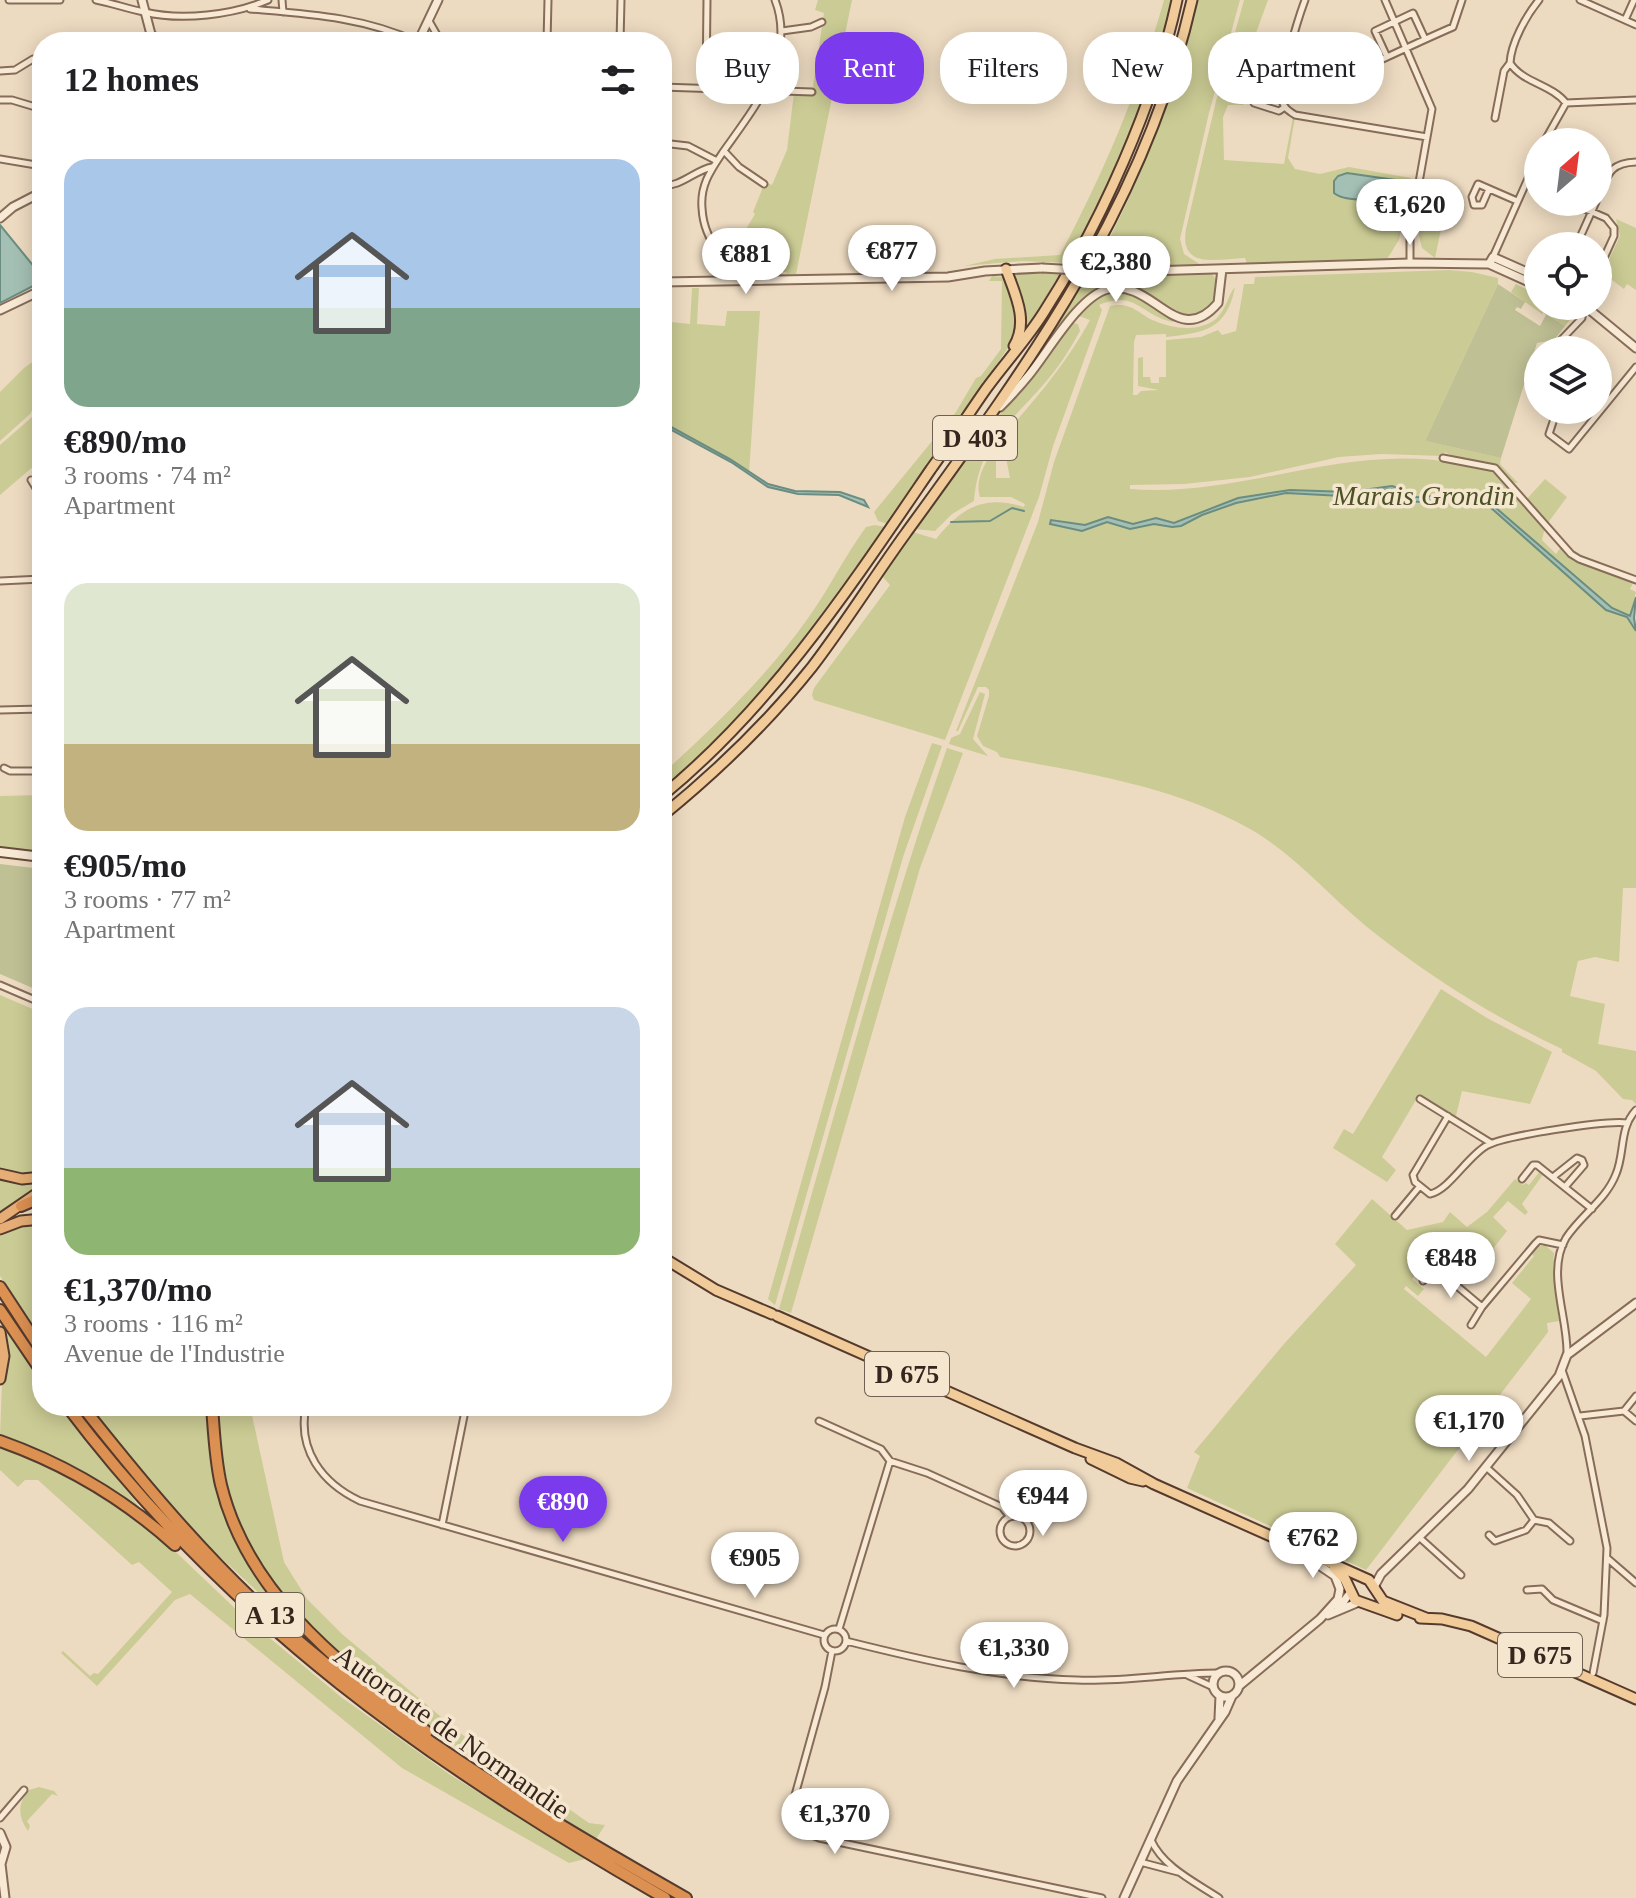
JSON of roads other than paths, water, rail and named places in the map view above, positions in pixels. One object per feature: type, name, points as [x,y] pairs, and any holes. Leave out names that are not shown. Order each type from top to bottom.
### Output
[{"type":"highway","points":[[0,1174],[32,1178]]},
{"type":"highway","points":[[0,1219],[32,1198]]},
{"type":"highway","points":[[21,1206],[32,1201]]},
{"type":"highway","points":[[0,1229],[32,1220]]},
{"type":"highway","points":[[0,1287],[32,1336]]},
{"type":"highway","points":[[0,1310],[32,1357]]},
{"type":"highway","points":[[0,1332],[4,1353],[0,1379]]},
{"type":"highway","name":"A 13","points":[[75,1416],[136,1493],[191,1552]]},
{"type":"highway","name":"A 13","points":[[90,1416],[166,1509],[264,1610],[325,1663],[403,1723],[496,1784]]},
{"type":"highway","points":[[213,1416],[218,1466],[227,1506],[248,1554],[273,1593],[302,1626],[348,1668],[496,1784]]},
{"type":"highway","points":[[0,1441],[47,1459],[91,1482],[126,1505],[177,1547],[191,1552]]},
{"type":"highway","name":"Autoroute de Normandie","points":[[191,1552],[278,1634],[402,1733],[545,1827],[665,1898]]},
{"type":"highway","name":"Autoroute de Normandie","points":[[496,1784],[589,1843],[686,1898]]},
{"type":"main road","name":"D 403","points":[[672,788],[697,767],[784,675],[1043,313],[1113,183],[1141,118],[1177,0]]},
{"type":"main road","name":"D 403","points":[[672,807],[762,723],[812,667],[988,421],[1071,295],[1116,212],[1166,91],[1192,0]]},
{"type":"main road","points":[[987,389],[1022,326],[1006,269]]},
{"type":"main road","points":[[0,852],[32,856]]},
{"type":"main road","name":"D 675","points":[[672,1263],[716,1290]]},
{"type":"main road","name":"D 675","points":[[672,1271],[1075,1448],[1116,1463],[1154,1484],[1369,1584],[1392,1607],[1426,1618],[1471,1626],[1636,1699]]},
{"type":"main road","name":"D 675","points":[[1314,1556],[1338,1571],[1351,1590]]},
{"type":"main road","points":[[1355,1581],[1369,1584],[1371,1599],[1361,1602],[1351,1590],[1355,1581]]},
{"type":"main road","name":"D 675","points":[[1361,1602],[1409,1618],[1426,1618]]},
{"type":"street","points":[[9,0],[60,0]]},
{"type":"street","points":[[96,0],[145,13],[188,15],[247,9],[329,16],[390,32]]},
{"type":"street","points":[[142,0],[150,32]]},
{"type":"street","points":[[247,9],[268,0]]},
{"type":"street","points":[[282,0],[283,12]]},
{"type":"street","points":[[423,32],[438,0]]},
{"type":"street","points":[[547,32],[548,0]]},
{"type":"street","points":[[620,32],[621,0]]},
{"type":"street","points":[[707,0],[707,32]]},
{"type":"street","points":[[775,0],[782,31],[811,27],[822,22]]},
{"type":"street","points":[[1305,0],[1291,43],[1282,95],[1285,107],[1295,115],[1427,137]]},
{"type":"street","points":[[1385,0],[1432,109],[1410,233],[1410,263]]},
{"type":"street","points":[[1384,58],[1453,27],[1462,0]]},
{"type":"street","points":[[1495,118],[1511,52],[1539,0]]},
{"type":"street","points":[[1583,0],[1636,25]]},
{"type":"street","points":[[1625,20],[1634,0]]},
{"type":"street","points":[[1387,57],[1375,31],[1413,13],[1425,39]]},
{"type":"street","points":[[429,21],[435,32]]},
{"type":"street","points":[[1347,45],[1359,70],[1342,78],[1335,62],[1340,48],[1347,45]]},
{"type":"street","points":[[0,71],[15,70],[32,60]]},
{"type":"street","points":[[1510,63],[1518,73],[1557,91],[1566,103]]},
{"type":"street","points":[[672,87],[696,88]]},
{"type":"street","points":[[799,91],[812,92]]},
{"type":"street","points":[[0,100],[32,106]]},
{"type":"street","points":[[1566,103],[1636,100]]},
{"type":"street","points":[[1552,128],[1566,103]]},
{"type":"street","points":[[745,280],[743,274],[715,247],[703,220],[702,199],[704,185],[714,164],[756,104]]},
{"type":"street","points":[[1257,104],[1279,111],[1285,107]]},
{"type":"street","points":[[672,144],[688,146],[714,164]]},
{"type":"street","points":[[724,151],[739,167],[764,184]]},
{"type":"street","points":[[0,159],[32,164]]},
{"type":"street","points":[[1612,170],[1623,162],[1636,162]]},
{"type":"street","points":[[672,185],[714,164]]},
{"type":"street","points":[[1491,260],[1524,187]]},
{"type":"street","points":[[1489,189],[1517,201]]},
{"type":"street","points":[[0,218],[32,197]]},
{"type":"street","points":[[1599,216],[1612,223],[1615,231],[1612,238]]},
{"type":"street","points":[[1491,260],[1524,278]]},
{"type":"street","points":[[672,282],[948,277],[1006,269],[1042,268],[1115,272],[1491,260],[1524,272]]},
{"type":"street","points":[[988,421],[1026,379],[1074,316],[1097,294],[1107,289],[1128,289],[1147,297],[1171,316],[1186,320],[1200,318],[1218,303],[1222,269]]},
{"type":"street","points":[[0,310],[32,295]]},
{"type":"street","points":[[1565,336],[1580,320]]},
{"type":"street","points":[[1601,320],[1636,348]]},
{"type":"street","points":[[1612,396],[1636,367]]},
{"type":"street","points":[[1552,424],[1549,434],[1569,449],[1589,424]]},
{"type":"street","points":[[1443,458],[1495,468],[1571,554],[1636,580]]},
{"type":"street","points":[[0,581],[32,579]]},
{"type":"street","points":[[0,710],[32,709]]},
{"type":"street","points":[[4,768],[32,771]]},
{"type":"street","points":[[0,985],[32,999]]},
{"type":"street","points":[[1420,1099],[1491,1143]]},
{"type":"street","points":[[1369,1584],[1420,1538],[1486,1467],[1562,1369],[1567,1355],[1567,1330],[1558,1262],[1563,1245],[1606,1192],[1617,1173],[1627,1123],[1636,1110]]},
{"type":"street","points":[[1448,1116],[1413,1175],[1415,1182],[1430,1194],[1438,1191],[1473,1156],[1491,1143],[1583,1126],[1627,1123]]},
{"type":"street","points":[[1553,1177],[1577,1158],[1582,1160],[1584,1165],[1565,1187]]},
{"type":"street","points":[[1522,1179],[1533,1165],[1537,1165],[1592,1209]]},
{"type":"street","points":[[1395,1216],[1420,1186]]},
{"type":"street","points":[[1471,1325],[1482,1307],[1539,1240],[1563,1245]]},
{"type":"street","points":[[1423,1281],[1434,1268],[1445,1263],[1457,1286],[1482,1307]]},
{"type":"street","points":[[1567,1355],[1636,1303]]},
{"type":"street","points":[[1562,1369],[1580,1416],[1604,1526],[1607,1558],[1603,1621],[1593,1673]]},
{"type":"street","points":[[1580,1416],[1624,1411],[1636,1396]]},
{"type":"street","points":[[1624,1411],[1636,1421]]},
{"type":"street","points":[[304,1416],[305,1441],[313,1462],[329,1482],[360,1501],[824,1635]]},
{"type":"street","points":[[442,1525],[464,1416]]},
{"type":"street","points":[[819,1421],[881,1449],[890,1461],[927,1473],[1002,1507],[1010,1517]]},
{"type":"street","points":[[839,1629],[890,1461]]},
{"type":"street","points":[[1486,1467],[1517,1495],[1534,1520],[1549,1523],[1570,1541]]},
{"type":"street","points":[[1010,1517],[1019,1517],[1028,1523],[1029,1534],[1023,1543],[1012,1545],[1003,1538],[1001,1527],[1010,1517]]},
{"type":"street","points":[[1489,1535],[1495,1541],[1526,1530],[1534,1520]]},
{"type":"street","points":[[1420,1538],[1461,1575]]},
{"type":"street","points":[[1124,1898],[1177,1781],[1225,1712],[1239,1686],[1320,1619],[1338,1599],[1338,1582],[1329,1572],[1289,1545]]},
{"type":"street","points":[[1607,1558],[1636,1583]]},
{"type":"street","points":[[1527,1590],[1542,1589],[1553,1600],[1603,1621]]},
{"type":"street","points":[[1338,1609],[1351,1590]]},
{"type":"street","points":[[1320,1619],[1361,1602]]},
{"type":"street","points":[[830,1629],[839,1629],[846,1641],[841,1649],[832,1651],[824,1645],[824,1635],[830,1629]]},
{"type":"street","points":[[846,1641],[954,1667],[1041,1679],[1118,1680],[1229,1671],[1236,1675],[1259,1669]]},
{"type":"street","points":[[832,1651],[792,1806],[794,1821],[800,1829],[819,1838],[1102,1898]]},
{"type":"street","points":[[1213,1687],[1213,1679],[1218,1673]]},
{"type":"street","points":[[1186,1675],[1213,1687],[1220,1696],[1219,1718]]},
{"type":"street","points":[[1236,1675],[1239,1686]]},
{"type":"street","points":[[1220,1696],[1232,1696]]},
{"type":"street","points":[[0,1818],[24,1790]]},
{"type":"street","points":[[0,1833],[6,1847],[1,1864],[5,1898]]},
{"type":"street","points":[[1151,1839],[1156,1850],[1181,1873],[1219,1898]]},
{"type":"street","points":[[1140,1862],[1181,1873]]},
{"type":"waterway","points":[[951,522],[990,521],[1012,508],[1024,511]]},
{"type":"park label","name":"Marais Grondin","points":[[1424,495]]}]
